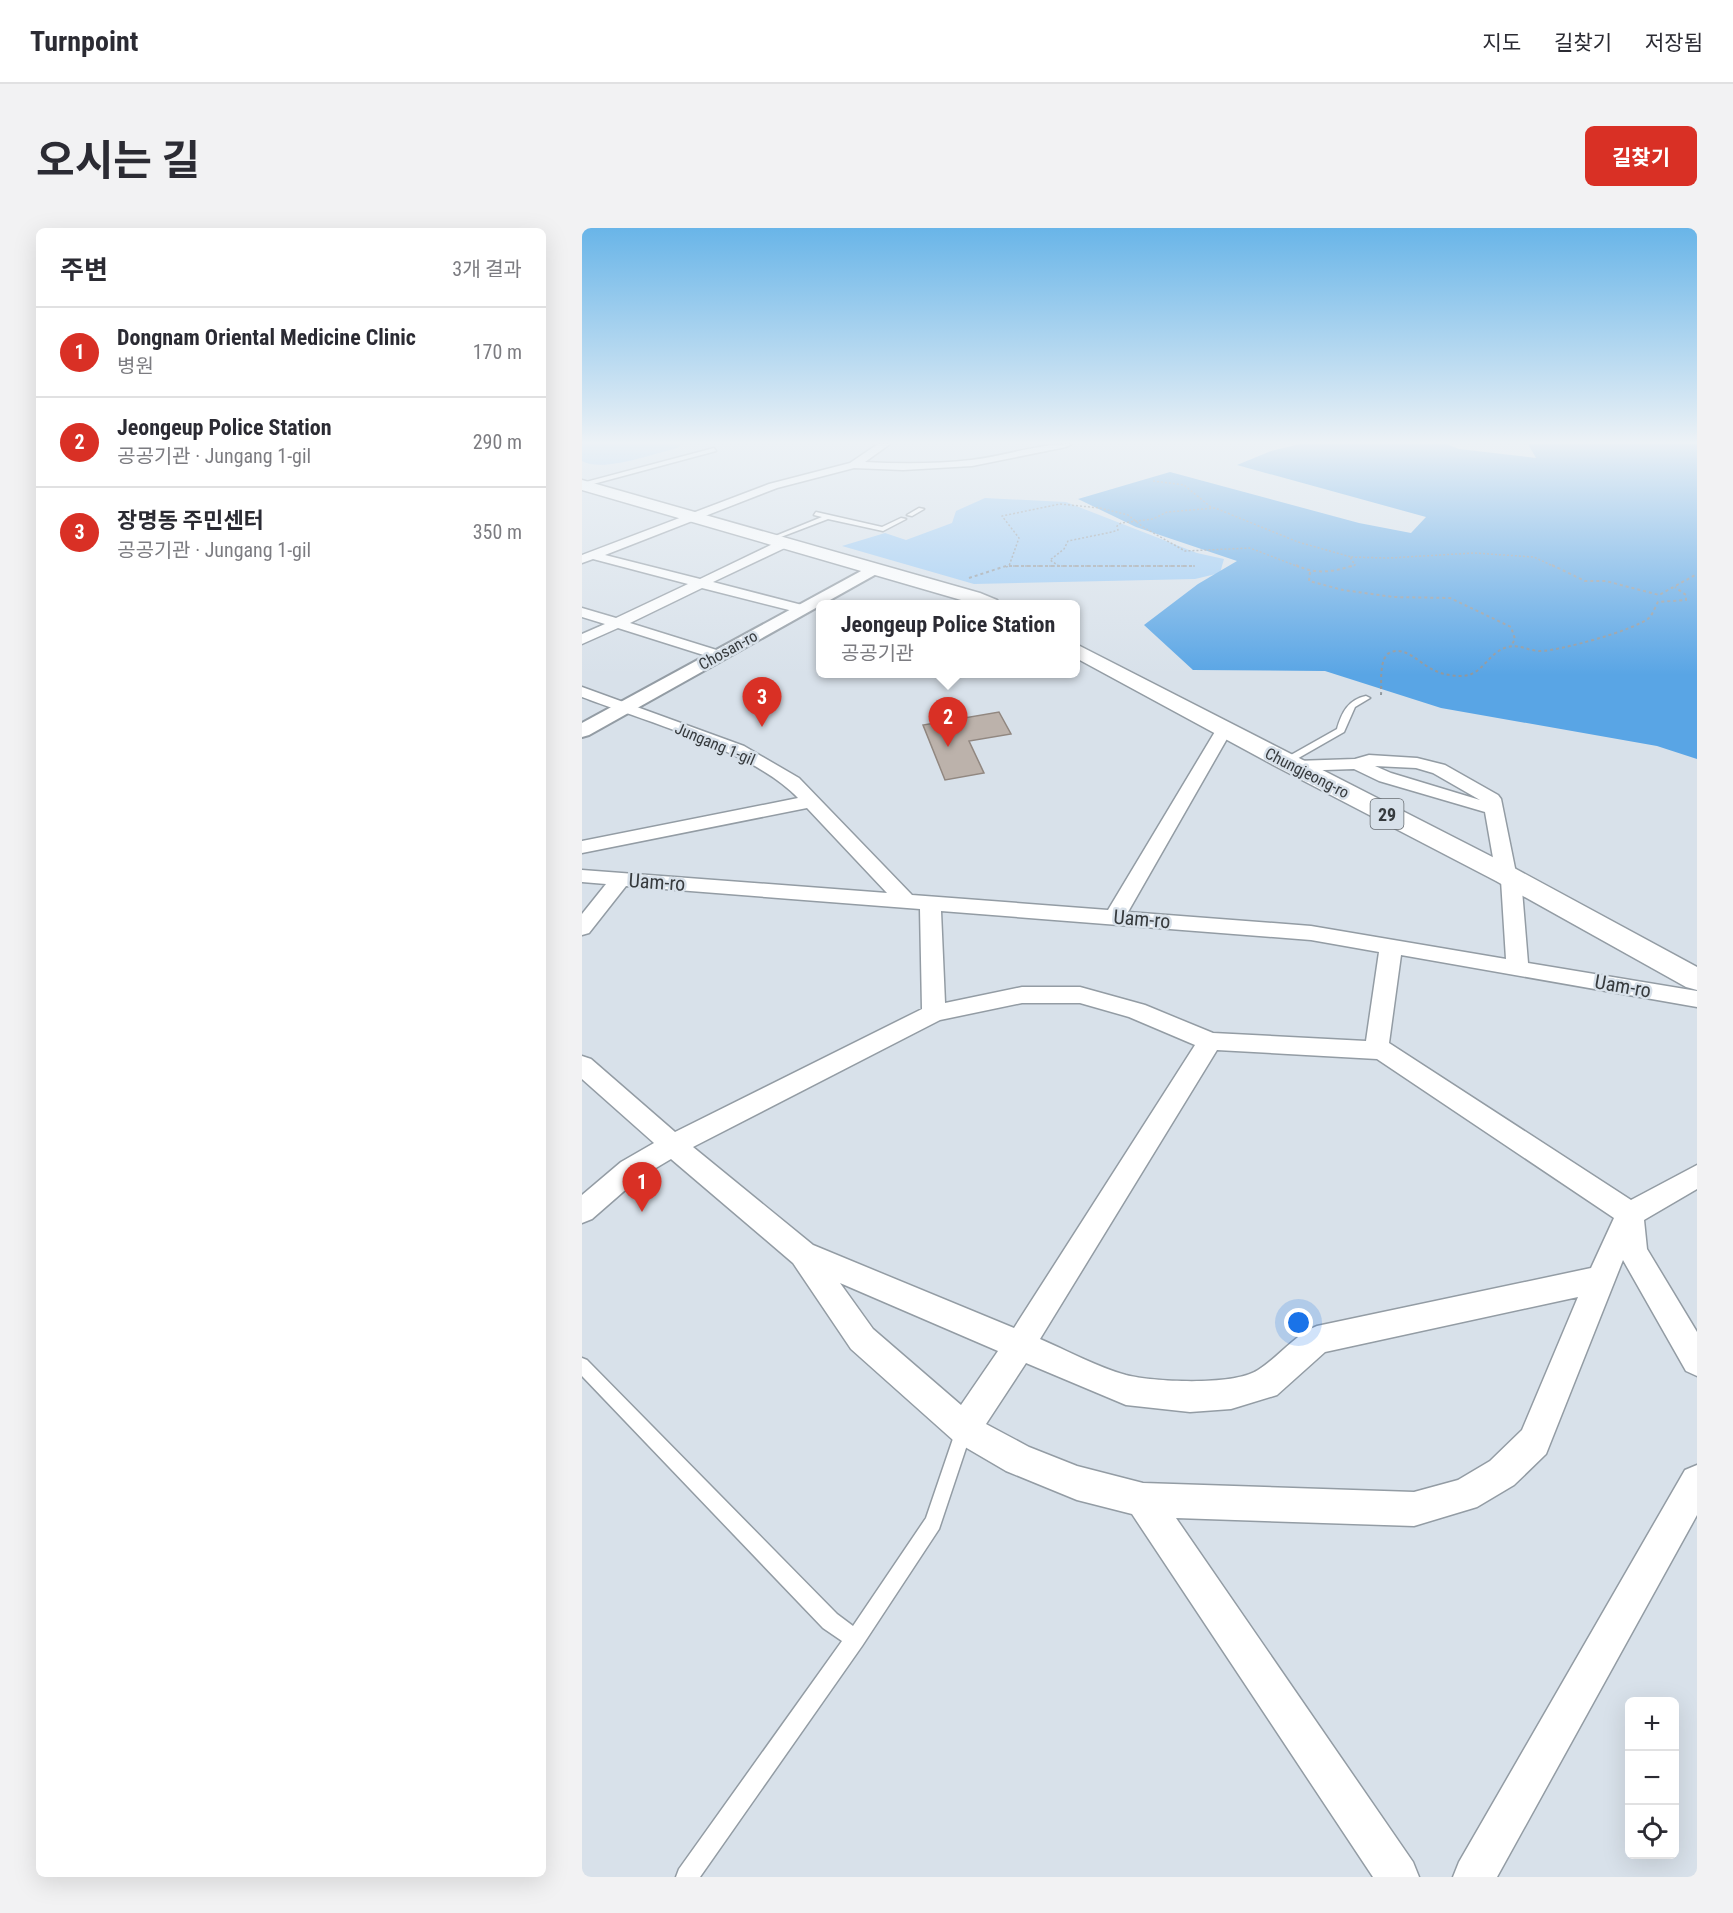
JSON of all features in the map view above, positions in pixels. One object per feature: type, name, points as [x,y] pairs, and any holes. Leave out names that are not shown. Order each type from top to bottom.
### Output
[{"type":"main road","points":[[702,521],[980,600]]},
{"type":"main road","name":"Chungjeong-ro","points":[[1080,652],[1224,730],[1509,876],[1697,980]]},
{"type":"street","points":[[587,557],[677,521]]},
{"type":"street","points":[[582,640],[700,583],[778,541]]},
{"type":"street","points":[[587,557],[801,609]]},
{"type":"street","name":"Chosan-ro","points":[[817,600],[874,569]]},
{"type":"street","name":"Chosan-ro","points":[[582,731],[816,601]]},
{"type":"street","points":[[582,612],[718,655]]},
{"type":"street","name":"Jungang 1-gil","points":[[582,692],[738,750],[793,782],[906,901]]},
{"type":"street","points":[[1115,916],[1224,730]]},
{"type":"street","points":[[1290,764],[1357,764],[1369,760],[1417,763],[1439,769],[1492,799],[1509,876],[1517,968]]},
{"type":"street","points":[[582,847],[813,801]]},
{"type":"street","name":"Uam-ro","points":[[582,876],[1311,933],[1697,999]]},
{"type":"street","points":[[582,928],[621,879]]},
{"type":"street","points":[[930,903],[934,1013]]},
{"type":"street","points":[[1391,947],[1377,1045],[1382,1051],[1630,1214]]},
{"type":"street","points":[[582,1211],[630,1170],[673,1145],[934,1013],[1022,995],[1080,995],[1137,1011],[1210,1041],[1382,1051]]},
{"type":"street","points":[[964,1429],[1020,1346],[1210,1041]]},
{"type":"street","points":[[582,1065],[803,1254],[862,1339],[964,1429],[1018,1459],[1077,1483],[1143,1500],[1414,1509],[1465,1495],[1502,1473],[1534,1442],[1600,1279],[1630,1214],[1697,1176]]},
{"type":"street","points":[[1630,1214],[1633,1251],[1697,1361]]},
{"type":"street","points":[[803,1254],[1126,1390],[1190,1397],[1231,1394],[1266,1384],[1317,1340],[1600,1279]]},
{"type":"street","points":[[1474,1877],[1697,1482]]},
{"type":"street","points":[[1143,1500],[1398,1877]]},
{"type":"lane","points":[[778,541],[819,521]]},
{"type":"lane","points":[[845,521],[883,529],[899,521]]},
{"type":"lane","points":[[1290,764],[1341,730],[1346,710],[1360,699],[1366,698]]},
{"type":"lane","points":[[582,1365],[830,1621],[855,1639]]},
{"type":"lane","points":[[687,1877],[855,1639],[933,1523],[964,1429]]},
{"type":"path","points":[[1006,521],[1019,538],[1009,566]]},
{"type":"path","points":[[1059,566],[1050,560],[1064,549],[1068,541],[1118,530],[1117,526],[1122,523],[1143,521]]},
{"type":"path","points":[[1245,521],[1298,542],[1353,557],[1389,558],[1474,553],[1534,557],[1585,581],[1606,581],[1659,595],[1697,574]]},
{"type":"path","points":[[1137,522],[1185,551],[1250,548],[1288,561],[1310,572],[1338,571],[1355,565],[1350,557],[1353,557]]},
{"type":"path","points":[[965,579],[1009,566],[1195,566]]},
{"type":"path","points":[[1310,572],[1309,581],[1343,590],[1393,597],[1450,598],[1511,627],[1515,639],[1511,646]]},
{"type":"path","points":[[1366,698],[1381,696],[1383,664],[1386,655],[1391,652],[1403,652],[1435,671],[1464,676],[1478,673],[1501,648],[1511,646],[1540,651],[1593,640],[1614,631],[1633,627],[1648,619],[1658,602],[1686,600],[1686,595],[1675,586]]},
{"type":"shaded area","points":[[953,521],[1115,521],[1197,553],[1224,559],[1220,573],[1195,579],[974,584],[842,546],[885,533],[906,540]]},
{"type":"shaded area","points":[[1123,521],[1351,521],[1411,533],[1422,521],[1697,521],[1697,759],[1657,746],[1441,708],[1325,671],[1193,670],[1144,625],[1198,584],[1237,561]]},
{"type":"building","points":[[999,712],[1011,734],[969,741],[984,773],[945,780],[923,725]]},
{"type":"place","name":"장명동 주민센터","points":[[762,727]]},
{"type":"place","name":"Jeongeup Police Station","points":[[948,747]]},
{"type":"place","name":"Dongnam Oriental Medicine Clinic","points":[[642,1212]]}]
